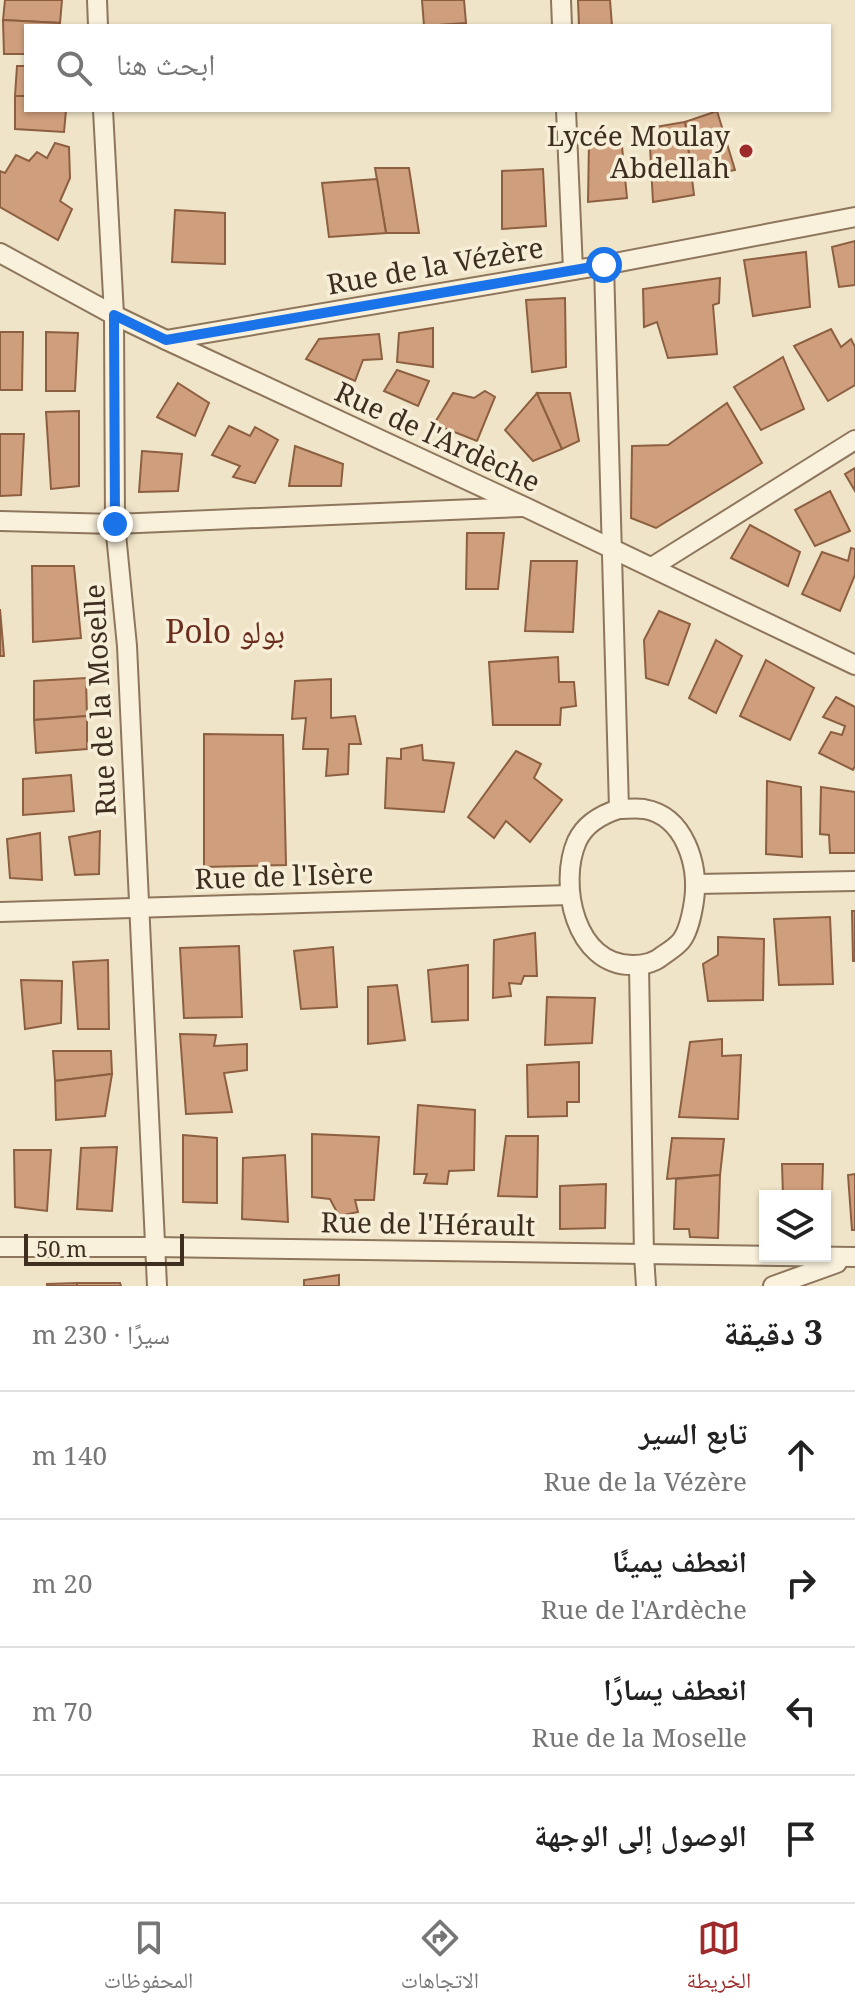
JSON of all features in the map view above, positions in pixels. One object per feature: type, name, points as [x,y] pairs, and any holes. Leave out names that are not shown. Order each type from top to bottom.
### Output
[{"type":"street","points":[[97,0],[98,24]]},
{"type":"street","points":[[561,0],[562,24]]},
{"type":"street","name":"Rue de la Moselle","points":[[103,112],[114,315],[115,524],[127,646],[157,1286]]},
{"type":"street","points":[[566,112],[573,270]]},
{"type":"street","name":"Rue de la Vézère","points":[[166,340],[604,265],[855,217]]},
{"type":"street","name":"Rue de l'Ardèche","points":[[0,253],[114,315],[855,665]]},
{"type":"street","points":[[604,265],[619,809]]},
{"type":"street","points":[[652,567],[855,440]]},
{"type":"street","points":[[0,521],[115,524],[525,507]]},
{"type":"street","points":[[644,809],[663,816],[679,830],[690,852],[696,884],[691,917],[682,940],[657,960],[639,965],[615,962],[602,957],[585,940],[575,916],[570,895],[571,867],[577,840],[591,823],[608,812],[644,809]]},
{"type":"street","points":[[696,884],[855,881]]},
{"type":"street","name":"Rue de l'Isère","points":[[0,912],[570,895]]},
{"type":"street","points":[[639,965],[646,1286]]},
{"type":"street","name":"Rue de l'Hérault","points":[[0,1247],[853,1258]]},
{"type":"street","points":[[773,1286],[811,1279],[853,1258]]},
{"type":"building","points":[[5,0],[62,0],[60,23],[3,20]]},
{"type":"building","points":[[422,0],[464,0],[466,23],[424,24]]},
{"type":"building","points":[[578,0],[610,0],[612,24],[579,24]]},
{"type":"building","points":[[3,20],[60,23],[24,24],[24,54],[4,54]]},
{"type":"building","points":[[17,66],[24,66],[24,96],[15,96]]},
{"type":"building","points":[[15,96],[24,96],[24,112],[66,112],[64,132],[15,129]]},
{"type":"building","points":[[717,112],[735,170],[692,178],[685,122]]},
{"type":"building","points":[[685,122],[694,195],[653,202],[649,128]]},
{"type":"building","points":[[621,136],[627,198],[588,202],[589,141]]},
{"type":"building","points":[[55,143],[69,147],[70,178],[60,201],[72,209],[58,240],[0,207],[0,171],[5,173],[16,155],[29,161],[37,152],[47,158]]},
{"type":"building","points":[[375,168],[409,168],[419,233],[386,233]]},
{"type":"building","points":[[543,169],[546,226],[502,229],[502,171]]},
{"type":"building","points":[[377,179],[386,233],[329,237],[322,183]]},
{"type":"building","points":[[175,210],[225,213],[225,264],[172,262]]},
{"type":"building","points":[[855,241],[855,285],[839,287],[832,247]]},
{"type":"building","points":[[806,252],[810,307],[753,316],[744,260]]},
{"type":"building","points":[[720,278],[719,303],[713,305],[717,354],[668,358],[657,322],[644,327],[643,289]]},
{"type":"building","points":[[565,298],[566,367],[532,372],[526,300]]},
{"type":"building","points":[[433,328],[433,367],[397,362],[399,333]]},
{"type":"building","points":[[831,329],[841,347],[851,339],[855,347],[855,385],[828,401],[794,346]]},
{"type":"building","points":[[0,332],[23,332],[22,390],[0,390]]},
{"type":"building","points":[[46,332],[78,333],[75,391],[46,391]]},
{"type":"building","points":[[379,334],[382,359],[363,360],[355,381],[306,359],[319,339]]},
{"type":"building","points":[[783,357],[804,409],[761,430],[734,387]]},
{"type":"building","points":[[397,370],[429,381],[418,406],[384,391]]},
{"type":"building","points":[[178,383],[209,403],[195,436],[157,417]]},
{"type":"building","points":[[485,391],[495,397],[477,441],[434,424],[453,393],[474,398]]},
{"type":"building","points":[[537,393],[562,449],[533,461],[505,430]]},
{"type":"building","points":[[537,393],[570,393],[579,441],[562,449]]},
{"type":"building","points":[[727,403],[762,463],[656,528],[631,518],[632,446],[668,445]]},
{"type":"building","points":[[79,411],[79,486],[51,489],[46,412]]},
{"type":"building","points":[[229,426],[250,436],[255,427],[278,440],[255,483],[233,477],[240,466],[212,455]]},
{"type":"building","points":[[0,434],[24,434],[21,495],[0,496]]},
{"type":"building","points":[[295,446],[343,464],[341,486],[289,486]]},
{"type":"building","points":[[142,451],[182,454],[178,491],[139,492]]},
{"type":"building","points":[[855,468],[855,491],[845,474]]},
{"type":"building","points":[[830,491],[850,531],[815,546],[795,510]]},
{"type":"building","points":[[750,525],[800,552],[788,586],[731,558]]},
{"type":"building","points":[[467,533],[504,533],[498,589],[466,589]]},
{"type":"building","points":[[851,548],[855,549],[855,575],[840,611],[802,594],[822,552],[848,561]]},
{"type":"building","points":[[531,561],[577,561],[573,632],[525,631]]},
{"type":"building","points":[[32,566],[74,566],[81,638],[33,642]]},
{"type":"building","points":[[0,609],[4,656],[0,656]]},
{"type":"building","points":[[659,611],[690,624],[668,685],[646,678],[644,640]]},
{"type":"building","points":[[716,640],[742,656],[716,713],[689,698]]},
{"type":"building","points":[[558,657],[559,682],[574,682],[576,706],[561,708],[560,725],[493,725],[489,662]]},
{"type":"building","points":[[766,660],[814,688],[790,740],[740,716]]},
{"type":"building","points":[[86,678],[87,716],[34,720],[34,681]]},
{"type":"building","points":[[331,679],[331,718],[355,716],[361,744],[349,744],[348,774],[326,776],[328,749],[303,749],[306,718],[292,719],[295,681]]},
{"type":"building","points":[[836,697],[855,707],[853,770],[819,753],[831,732],[842,735],[845,726],[823,717]]},
{"type":"building","points":[[87,716],[87,749],[36,753],[34,720]]},
{"type":"building","points":[[204,734],[283,735],[286,865],[204,867]]},
{"type":"building","points":[[422,745],[423,760],[454,763],[444,812],[385,808],[387,758],[401,759],[401,749]]},
{"type":"building","points":[[516,751],[541,764],[534,778],[562,800],[530,842],[506,821],[494,838],[468,817]]},
{"type":"building","points":[[71,775],[74,811],[23,815],[23,779]]},
{"type":"building","points":[[767,781],[801,787],[802,857],[766,854]]},
{"type":"building","points":[[821,787],[855,792],[855,853],[830,853],[829,835],[820,834]]},
{"type":"building","points":[[100,831],[99,874],[75,875],[69,837]]},
{"type":"building","points":[[40,833],[42,880],[10,878],[7,839]]},
{"type":"building","points":[[852,911],[855,911],[855,961],[853,961]]},
{"type":"building","points":[[830,917],[833,984],[779,985],[774,919]]},
{"type":"building","points":[[535,933],[537,976],[524,976],[521,984],[509,983],[511,996],[493,998],[494,940]]},
{"type":"building","points":[[718,937],[764,939],[763,1000],[708,1001],[703,964],[718,955]]},
{"type":"building","points":[[239,946],[242,1017],[184,1018],[180,948]]},
{"type":"building","points":[[333,947],[337,1007],[301,1009],[294,951]]},
{"type":"building","points":[[108,960],[109,1029],[78,1029],[73,962]]},
{"type":"building","points":[[468,965],[468,1020],[432,1022],[428,970]]},
{"type":"building","points":[[21,980],[62,981],[61,1023],[25,1029]]},
{"type":"building","points":[[397,985],[405,1040],[368,1044],[368,987]]},
{"type":"building","points":[[547,997],[595,998],[592,1043],[545,1045]]},
{"type":"building","points":[[180,1034],[216,1035],[214,1046],[247,1044],[247,1070],[224,1073],[232,1112],[186,1114]]},
{"type":"building","points":[[722,1039],[722,1056],[741,1055],[738,1119],[679,1117],[690,1042]]},
{"type":"building","points":[[53,1051],[111,1051],[112,1074],[55,1081]]},
{"type":"building","points":[[579,1062],[579,1102],[567,1102],[567,1116],[528,1117],[527,1065]]},
{"type":"building","points":[[112,1074],[105,1116],[56,1120],[55,1081]]},
{"type":"building","points":[[418,1105],[475,1110],[474,1170],[449,1171],[447,1184],[424,1183],[427,1174],[414,1174]]},
{"type":"building","points":[[312,1134],[379,1137],[374,1200],[355,1200],[358,1212],[339,1216],[330,1199],[312,1197]]},
{"type":"building","points":[[183,1135],[217,1138],[217,1203],[183,1202]]},
{"type":"building","points":[[506,1136],[538,1136],[537,1197],[498,1196]]},
{"type":"building","points":[[672,1138],[724,1139],[720,1175],[667,1179]]},
{"type":"building","points":[[117,1147],[112,1211],[77,1209],[81,1148]]},
{"type":"building","points":[[14,1150],[51,1150],[47,1211],[15,1207]]},
{"type":"building","points":[[285,1155],[288,1222],[242,1219],[243,1158]]},
{"type":"building","points":[[782,1164],[823,1164],[822,1190],[783,1190]]},
{"type":"building","points":[[855,1174],[855,1230],[852,1230],[848,1175]]},
{"type":"building","points":[[720,1175],[718,1238],[690,1237],[689,1229],[674,1229],[676,1179]]},
{"type":"building","points":[[606,1184],[605,1228],[560,1229],[560,1186]]},
{"type":"building","points":[[339,1275],[339,1286],[304,1286],[304,1280]]},
{"type":"building","points":[[77,1283],[77,1286],[47,1286],[47,1284]]},
{"type":"building","points":[[77,1283],[120,1283],[121,1286],[77,1286]]},
{"type":"place","name":"Lycée Moulay Abdellah","points":[[746,151]]},
{"type":"district","name":"Polo بولو","points":[[225,630]]},
{"type":"route","points":[[115,524],[114,315],[166,340],[604,265]]}]
